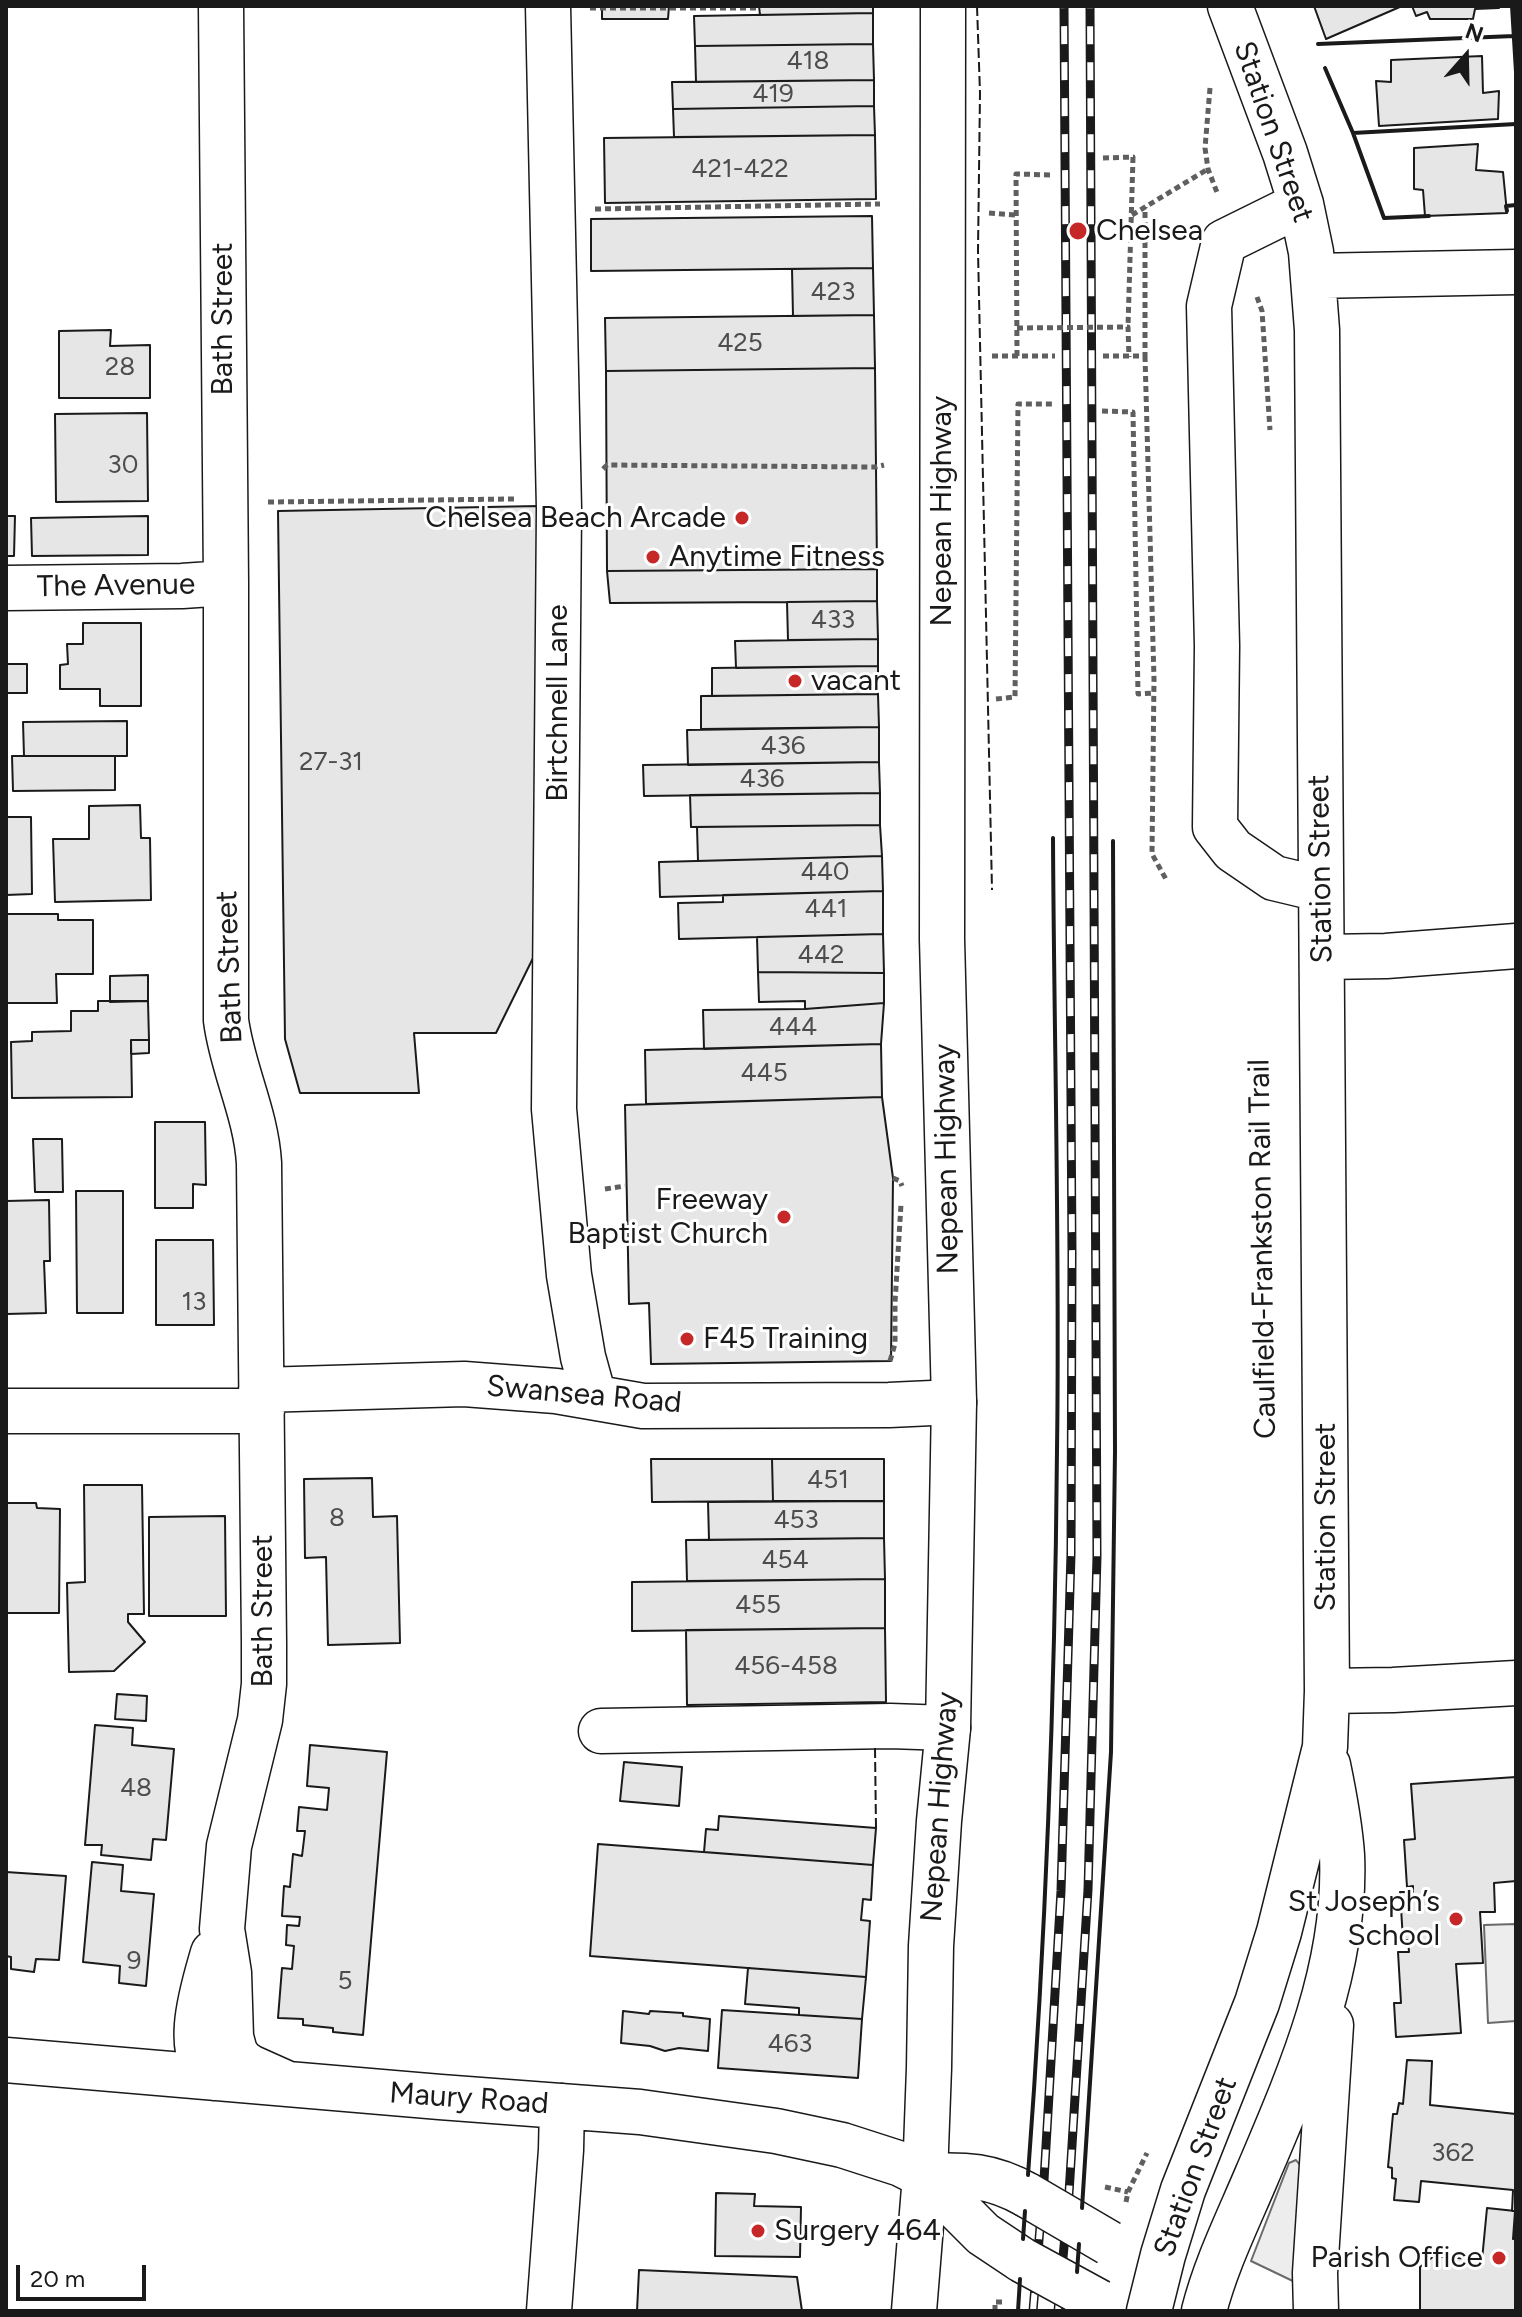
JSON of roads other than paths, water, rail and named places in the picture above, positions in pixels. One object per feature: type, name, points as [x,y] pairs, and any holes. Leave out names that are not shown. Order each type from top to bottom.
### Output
[{"type":"main road","name":"Bath Street","points":[[215,2078],[201,2062],[196,2035],[203,1988],[222,1920],[229,1846],[263,1697],[258,1147],[226,1020],[221,6]]},
{"type":"main road","name":"Nepean Highway","points":[[914,2311],[925,2176],[931,1946],[948,1728],[954,1402],[942,939],[943,6]]},
{"type":"main road","name":"Station Street","points":[[1211,2307],[1216,2272],[1310,2045],[1337,1938],[1342,1853],[1325,1747],[1319,395],[1313,276],[1301,204],[1230,6]]},
{"type":"main road","name":"Birtchnell Lane","points":[[548,7],[558,489],[554,1109],[569,1275],[583,1357],[594,1397]]},
{"type":"main road","points":[[1301,204],[1224,242],[1209,306],[1217,646],[1215,827],[1233,850],[1274,878],[1320,889]]},
{"type":"main road","points":[[1313,276],[1516,272]]},
{"type":"main road","name":"The Avenue","points":[[6,588],[226,583]]},
{"type":"main road","points":[[1323,957],[1386,956],[1516,946]]},
{"type":"main road","name":"Swansea Road","points":[[6,1411],[262,1400],[464,1384],[556,1391],[643,1406],[954,1402]]},
{"type":"main road","points":[[1327,1691],[1516,1683]]},
{"type":"main road","points":[[601,1731],[890,1726],[948,1728]]},
{"type":"main road","name":"Station Street","points":[[1154,2291],[1183,2190],[1267,1971],[1325,1747]]},
{"type":"main road","name":"Bath Street","points":[[222,1920],[229,1973],[232,2045],[245,2064],[288,2084]]},
{"type":"main road","points":[[1316,2311],[1315,2273],[1337,1938]]},
{"type":"main road","name":"Maury Road","points":[[6,2060],[640,2112],[776,2131],[857,2149],[925,2176]]},
{"type":"main road","points":[[549,2311],[562,2106]]},
{"type":"main road","points":[[925,2176],[952,2175],[1004,2183],[1109,2243],[1154,2291],[1211,2307]]},
{"type":"main road","points":[[925,2176],[983,2234],[1022,2260],[1107,2306]]},
{"type":"railway","points":[[1033,2311],[1061,1891],[1071,1554],[1064,6]]},
{"type":"railway","points":[[1058,2311],[1069,2193],[1088,1890],[1097,1556],[1090,6]]},
{"type":"place","name":"Chelsea","points":[[1078,231]]},
{"type":"place","name":"Chelsea Beach Arcade","points":[[742,518]]},
{"type":"place","name":"Anytime Fitness","points":[[653,557]]},
{"type":"place","name":"vacant","points":[[795,681]]},
{"type":"place","name":"Freeway Baptist Church","points":[[784,1217]]},
{"type":"place","name":"F45 Training","points":[[687,1339]]},
{"type":"place","name":"St Joseph’s School","points":[[1456,1919]]},
{"type":"place","name":"Surgery 464","points":[[758,2231]]},
{"type":"place","name":"Parish Office","points":[[1499,2258]]}]
